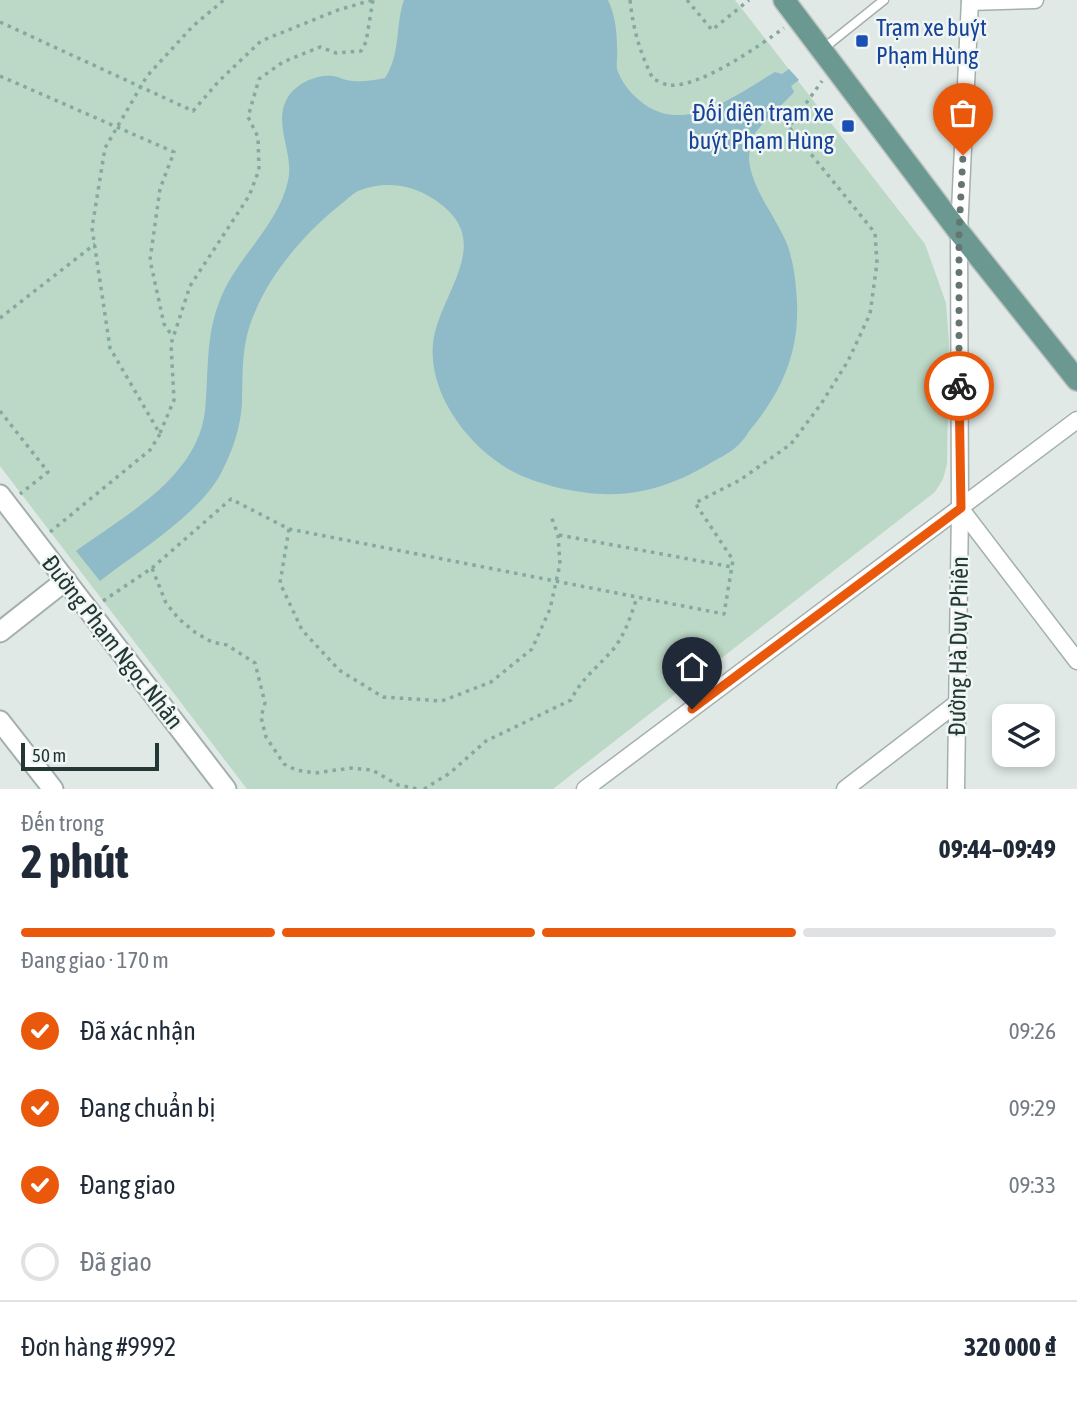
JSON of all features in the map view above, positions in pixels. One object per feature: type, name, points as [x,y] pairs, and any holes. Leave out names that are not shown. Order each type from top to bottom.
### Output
[{"type":"main road","points":[[790,8],[959,232],[1077,380]]},
{"type":"street","points":[[970,1],[1035,0]]},
{"type":"street","name":"Đường Hà Duy Phiên","points":[[956,789],[961,508],[959,232],[970,1]]},
{"type":"street","points":[[585,789],[1077,420]]},
{"type":"street","name":"Đường Phạm Ngọc Nhân","points":[[4,499],[226,789]]},
{"type":"street","points":[[961,508],[1077,661]]},
{"type":"street","points":[[0,632],[66,580]]},
{"type":"street","points":[[845,789],[957,703]]},
{"type":"street","points":[[0,721],[53,789]]},
{"type":"lane","points":[[829,58],[884,0]]},
{"type":"path","points":[[160,434],[110,348],[92,228],[105,148],[117,127],[147,76],[193,26],[224,0]]},
{"type":"path","points":[[0,22],[193,111],[261,41],[338,10],[373,0],[366,42],[361,51],[336,54],[320,47],[283,62],[259,79],[248,117],[258,137],[259,170],[249,196],[190,286],[171,344],[174,400],[160,434],[150,450],[37,542]]},
{"type":"path","points":[[630,0],[633,27],[643,60],[653,79],[669,85],[695,80],[744,57],[790,8]]},
{"type":"path","points":[[687,0],[712,30],[749,0]]},
{"type":"path","points":[[89,611],[152,568],[231,499],[289,529],[724,614],[733,560],[695,502],[740,480],[790,444],[821,404],[848,361],[870,314],[877,263],[875,233],[789,127],[812,92],[829,58]]},
{"type":"path","points":[[0,76],[174,152],[160,189],[150,260],[164,324],[173,337]]},
{"type":"path","points":[[0,318],[95,244]]},
{"type":"path","points":[[0,411],[48,472],[4,499]]},
{"type":"path","points":[[289,529],[280,583],[302,630],[339,670],[383,697],[442,701],[491,682],[532,649],[550,609],[560,564],[558,535],[551,516]]},
{"type":"path","points":[[558,535],[732,567]]},
{"type":"path","points":[[152,568],[166,603],[179,619],[196,633],[212,642],[227,645],[256,663],[265,703],[261,717],[266,737],[284,764],[296,770],[316,773],[351,768],[372,770],[398,785],[418,789]]},
{"type":"path","points":[[424,789],[450,774],[486,741],[571,700],[577,688],[611,652],[632,614],[637,597]]},
{"type":"green space","points":[[0,0],[735,0],[925,244],[946,303],[949,343],[947,464],[943,479],[935,492],[553,789],[247,789],[0,466]]},
{"type":"water","points":[[404,0],[608,0],[616,29],[617,69],[623,82],[639,100],[656,111],[673,115],[708,109],[775,72],[782,74],[789,69],[799,80],[791,86],[794,92],[755,133],[751,140],[749,158],[759,193],[787,244],[794,272],[796,329],[782,382],[737,446],[671,483],[634,492],[596,494],[555,487],[517,474],[494,460],[462,428],[449,409],[434,368],[433,346],[437,325],[463,257],[464,242],[460,227],[450,212],[423,193],[387,185],[368,188],[358,191],[315,227],[280,267],[262,297],[250,323],[245,346],[238,430],[224,467],[210,490],[182,519],[100,581],[76,551],[156,493],[174,475],[199,435],[205,411],[210,341],[215,314],[227,285],[275,213],[288,181],[288,159],[282,126],[284,104],[294,90],[316,78],[333,76],[369,81],[385,78],[396,50]]},
{"type":"way so far","points":[[959,386],[959,232],[963,155]]},
{"type":"place","name":"Trạm xe buýt Phạm Hùng","points":[[862,41]]},
{"type":"place","name":"Đối diện trạm xe buýt Phạm Hùng","points":[[848,126]]},
{"type":"route","points":[[692,709],[961,508],[959,386]]}]
